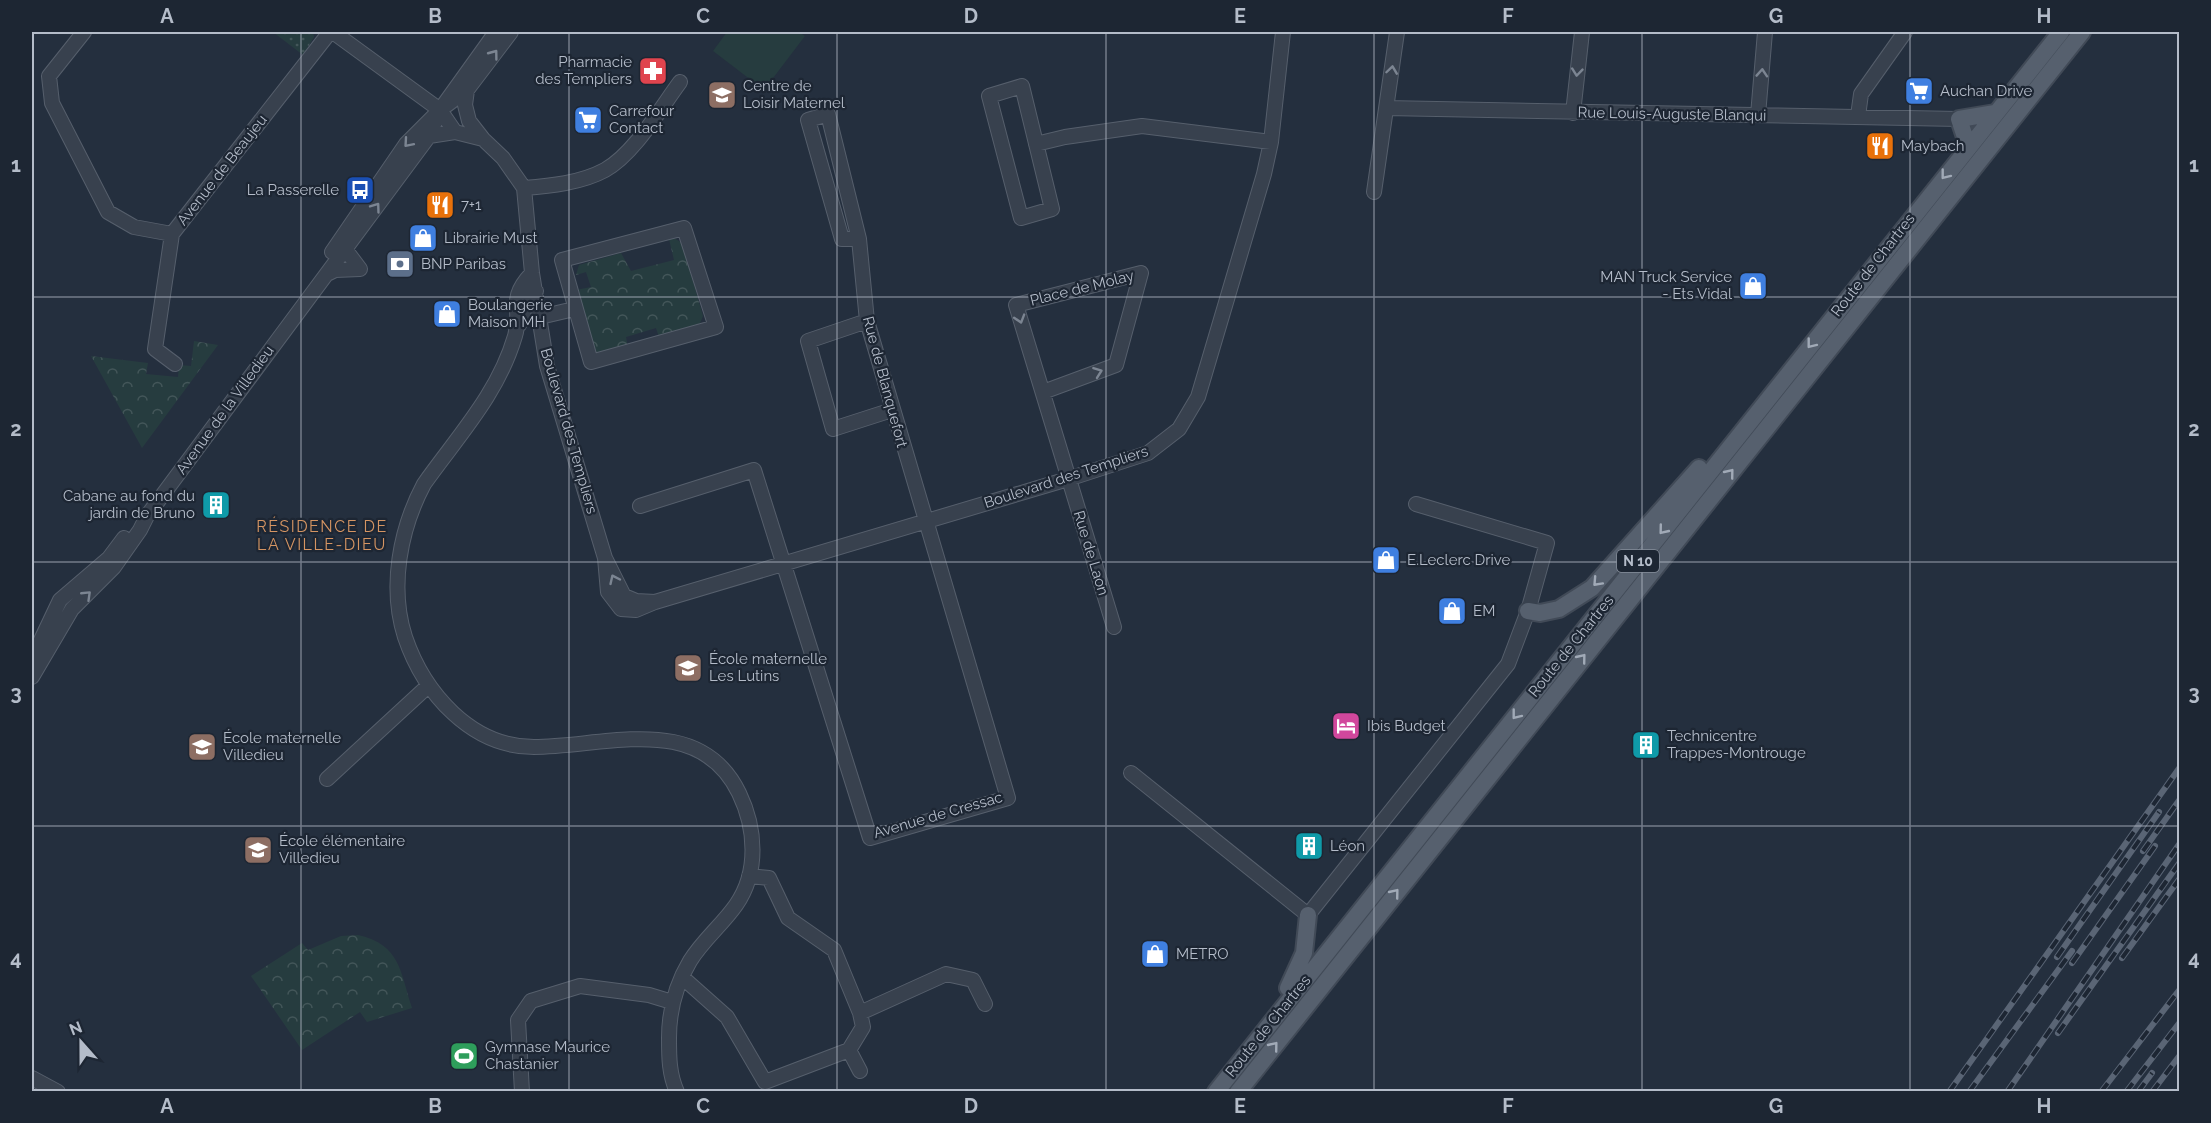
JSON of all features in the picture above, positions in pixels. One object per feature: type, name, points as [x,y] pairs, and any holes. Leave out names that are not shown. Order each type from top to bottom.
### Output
[{"type":"main road","name":"Route de Chartres","points":[[1214,1092],[2061,32]]},
{"type":"main road","name":"Route de Chartres","points":[[1238,1092],[2082,32]]},
{"type":"main road","points":[[1968,146],[1959,119],[1995,113]]},
{"type":"main road","points":[[1528,611],[1540,613],[1559,609],[1592,588],[1707,458],[1725,453]]},
{"type":"main road","points":[[1214,1092],[1234,1053],[1289,986],[1299,969],[1304,953],[1308,915]]},
{"type":"street","name":"Avenue de Beaujeu","points":[[84,32],[49,76],[52,103],[108,212],[134,226],[172,234],[332,32]]},
{"type":"street","points":[[332,32],[440,110],[469,121]]},
{"type":"street","name":"Avenue de la Villedieu","points":[[32,677],[72,609],[114,567],[141,530],[147,516],[429,136],[440,110],[496,32]]},
{"type":"street","name":"Avenue de la Villedieu","points":[[303,304],[318,273],[406,144],[440,110],[467,90],[511,32]]},
{"type":"street","name":"Boulevard des Templiers","points":[[469,121],[483,139],[503,158],[524,188],[532,273],[547,366],[605,558],[608,591],[621,609],[636,610],[655,602],[1148,453],[1179,429],[1198,398],[1271,142],[1283,32]]},
{"type":"street","points":[[1374,192],[1397,32]]},
{"type":"street","points":[[1573,113],[1582,32]]},
{"type":"street","points":[[1758,115],[1765,32]]},
{"type":"street","points":[[1858,116],[1861,94],[1905,32]]},
{"type":"street","points":[[524,188],[556,186],[604,171],[623,157],[680,82]]},
{"type":"street","points":[[1022,86],[1036,144],[1052,210],[1021,218],[989,96],[1022,86]]},
{"type":"street","points":[[467,90],[465,105],[469,121]]},
{"type":"street","name":"Rue Louis-Auguste Blanqui","points":[[1386,108],[1959,119]]},
{"type":"street","points":[[440,110],[455,132]]},
{"type":"street","name":"Rue de Blanquefort","points":[[859,239],[842,239],[808,120],[828,114],[859,239],[867,321],[926,521]]},
{"type":"street","points":[[1036,144],[1065,137],[1142,126],[1271,142]]},
{"type":"street","points":[[429,136],[455,132],[483,139]]},
{"type":"street","points":[[684,228],[716,327],[591,363],[574,309],[562,260],[684,228]]},
{"type":"street","points":[[172,234],[155,349],[175,364]]},
{"type":"street","points":[[329,273],[335,270],[360,269],[345,249]]},
{"type":"street","points":[[517,330],[515,303],[524,282],[532,273]]},
{"type":"street","name":"Place de Molay","points":[[1043,392],[1116,365],[1141,273],[1016,304],[1068,479]]},
{"type":"street","points":[[536,291],[527,302],[497,384],[424,484],[409,519],[397,575],[402,626],[409,648],[428,686],[456,717],[475,731],[497,740],[532,747],[653,738],[694,747],[712,759],[739,792],[752,836],[753,857],[745,890],[735,906],[707,938],[682,976],[672,1002],[669,1060],[677,1092]]},
{"type":"street","points":[[540,317],[574,309]]},
{"type":"street","points":[[867,321],[808,341],[833,429],[892,410]]},
{"type":"street","points":[[640,506],[754,470],[783,563]]},
{"type":"street","name":"Rue de Laon","points":[[1068,479],[1114,627]]},
{"type":"street","points":[[1131,773],[1308,915],[1508,664],[1528,611],[1547,543],[1416,504]]},
{"type":"street","name":"Avenue de la Villedieu","points":[[32,659],[60,600],[109,558],[133,525],[147,516]]},
{"type":"street","name":"Avenue de Cressac","points":[[783,563],[870,838],[1008,798],[926,521]]},
{"type":"street","points":[[60,600],[61,627]]},
{"type":"street","points":[[327,779],[428,686]]},
{"type":"street","points":[[682,976],[727,1017],[765,1082],[849,1050],[863,1027],[860,1012],[834,950],[788,918],[769,878],[749,876]]},
{"type":"street","points":[[860,1012],[946,974],[973,980],[985,1004]]},
{"type":"street","points":[[522,1092],[518,1020],[531,1002],[580,986],[649,995],[672,1002]]},
{"type":"street","points":[[849,1050],[860,1071]]},
{"type":"street","points":[[32,1078],[58,1092]]},
{"type":"green space","points":[[273,32],[313,32],[314,37],[303,55]]},
{"type":"green space","points":[[727,32],[799,32],[805,36],[764,90],[713,51]]},
{"type":"green space","points":[[674,238],[682,243],[703,316],[698,328],[660,340],[656,328],[626,337],[628,348],[599,355],[593,354],[576,290],[591,287],[586,272],[576,275],[579,265],[621,253],[631,271],[674,260],[669,239]]},
{"type":"green space","points":[[194,341],[218,345],[142,448],[91,356],[148,363],[146,374],[178,377],[179,365],[191,366]]},
{"type":"green space","points":[[358,935],[383,946],[391,953],[401,972],[412,1008],[367,1022],[360,1012],[302,1050],[251,976],[302,943],[308,950],[341,936]]},
{"type":"railway","points":[[1949,1092],[2180,767]]},
{"type":"railway","points":[[2143,851],[2180,799]]},
{"type":"railway","points":[[2057,957],[2159,812]]},
{"type":"railway","points":[[2007,1092],[2180,843]]},
{"type":"railway","points":[[2072,963],[2155,846]]},
{"type":"railway","points":[[2058,1033],[2180,862]]},
{"type":"railway","points":[[2122,958],[2180,878]]},
{"type":"railway","points":[[1969,1092],[2072,951]]},
{"type":"railway","points":[[2101,1092],[2180,989]]},
{"type":"railway","points":[[2126,1092],[2180,1022]]},
{"type":"railway","points":[[2152,1092],[2180,1055]]},
{"type":"railway","points":[[2138,1092],[2152,1073]]},
{"type":"place","name":"Pharmacie des Templiers","points":[[653,71]]},
{"type":"place","name":"Auchan Drive","points":[[1919,91]]},
{"type":"place","name":"Centre de Loisir Maternel","points":[[722,95]]},
{"type":"place","name":"Carrefour Contact","points":[[588,120]]},
{"type":"place","name":"Maybach","points":[[1880,146]]},
{"type":"place","name":"La Passerelle","points":[[360,190]]},
{"type":"place","name":"7+1","points":[[440,205]]},
{"type":"place","name":"Librairie Must","points":[[423,238]]},
{"type":"place","name":"BNP Paribas","points":[[400,264]]},
{"type":"place","name":"MAN Truck Service - Ets Vidal","points":[[1753,286]]},
{"type":"place","name":"Boulangerie Maison MH","points":[[447,314]]},
{"type":"place","name":"Cabane au fond du jardin de Bruno","points":[[216,505]]},
{"type":"place","name":"E.Leclerc Drive","points":[[1386,560]]},
{"type":"place","name":"EM","points":[[1452,611]]},
{"type":"place","name":"École maternelle Les Lutins","points":[[688,668]]},
{"type":"place","name":"Ibis Budget","points":[[1346,726]]},
{"type":"place","name":"Technicentre Trappes-Montrouge","points":[[1646,745]]},
{"type":"place","name":"École maternelle Villedieu","points":[[202,747]]},
{"type":"place","name":"Léon","points":[[1309,846]]},
{"type":"place","name":"École élémentaire Villedieu","points":[[258,850]]},
{"type":"place","name":"METRO","points":[[1155,954]]},
{"type":"place","name":"Gymnase Maurice Chastanier","points":[[464,1056]]},
{"type":"district","name":"RÉSIDENCE DE LA VILLE-DIEU","points":[[322,535]]}]
